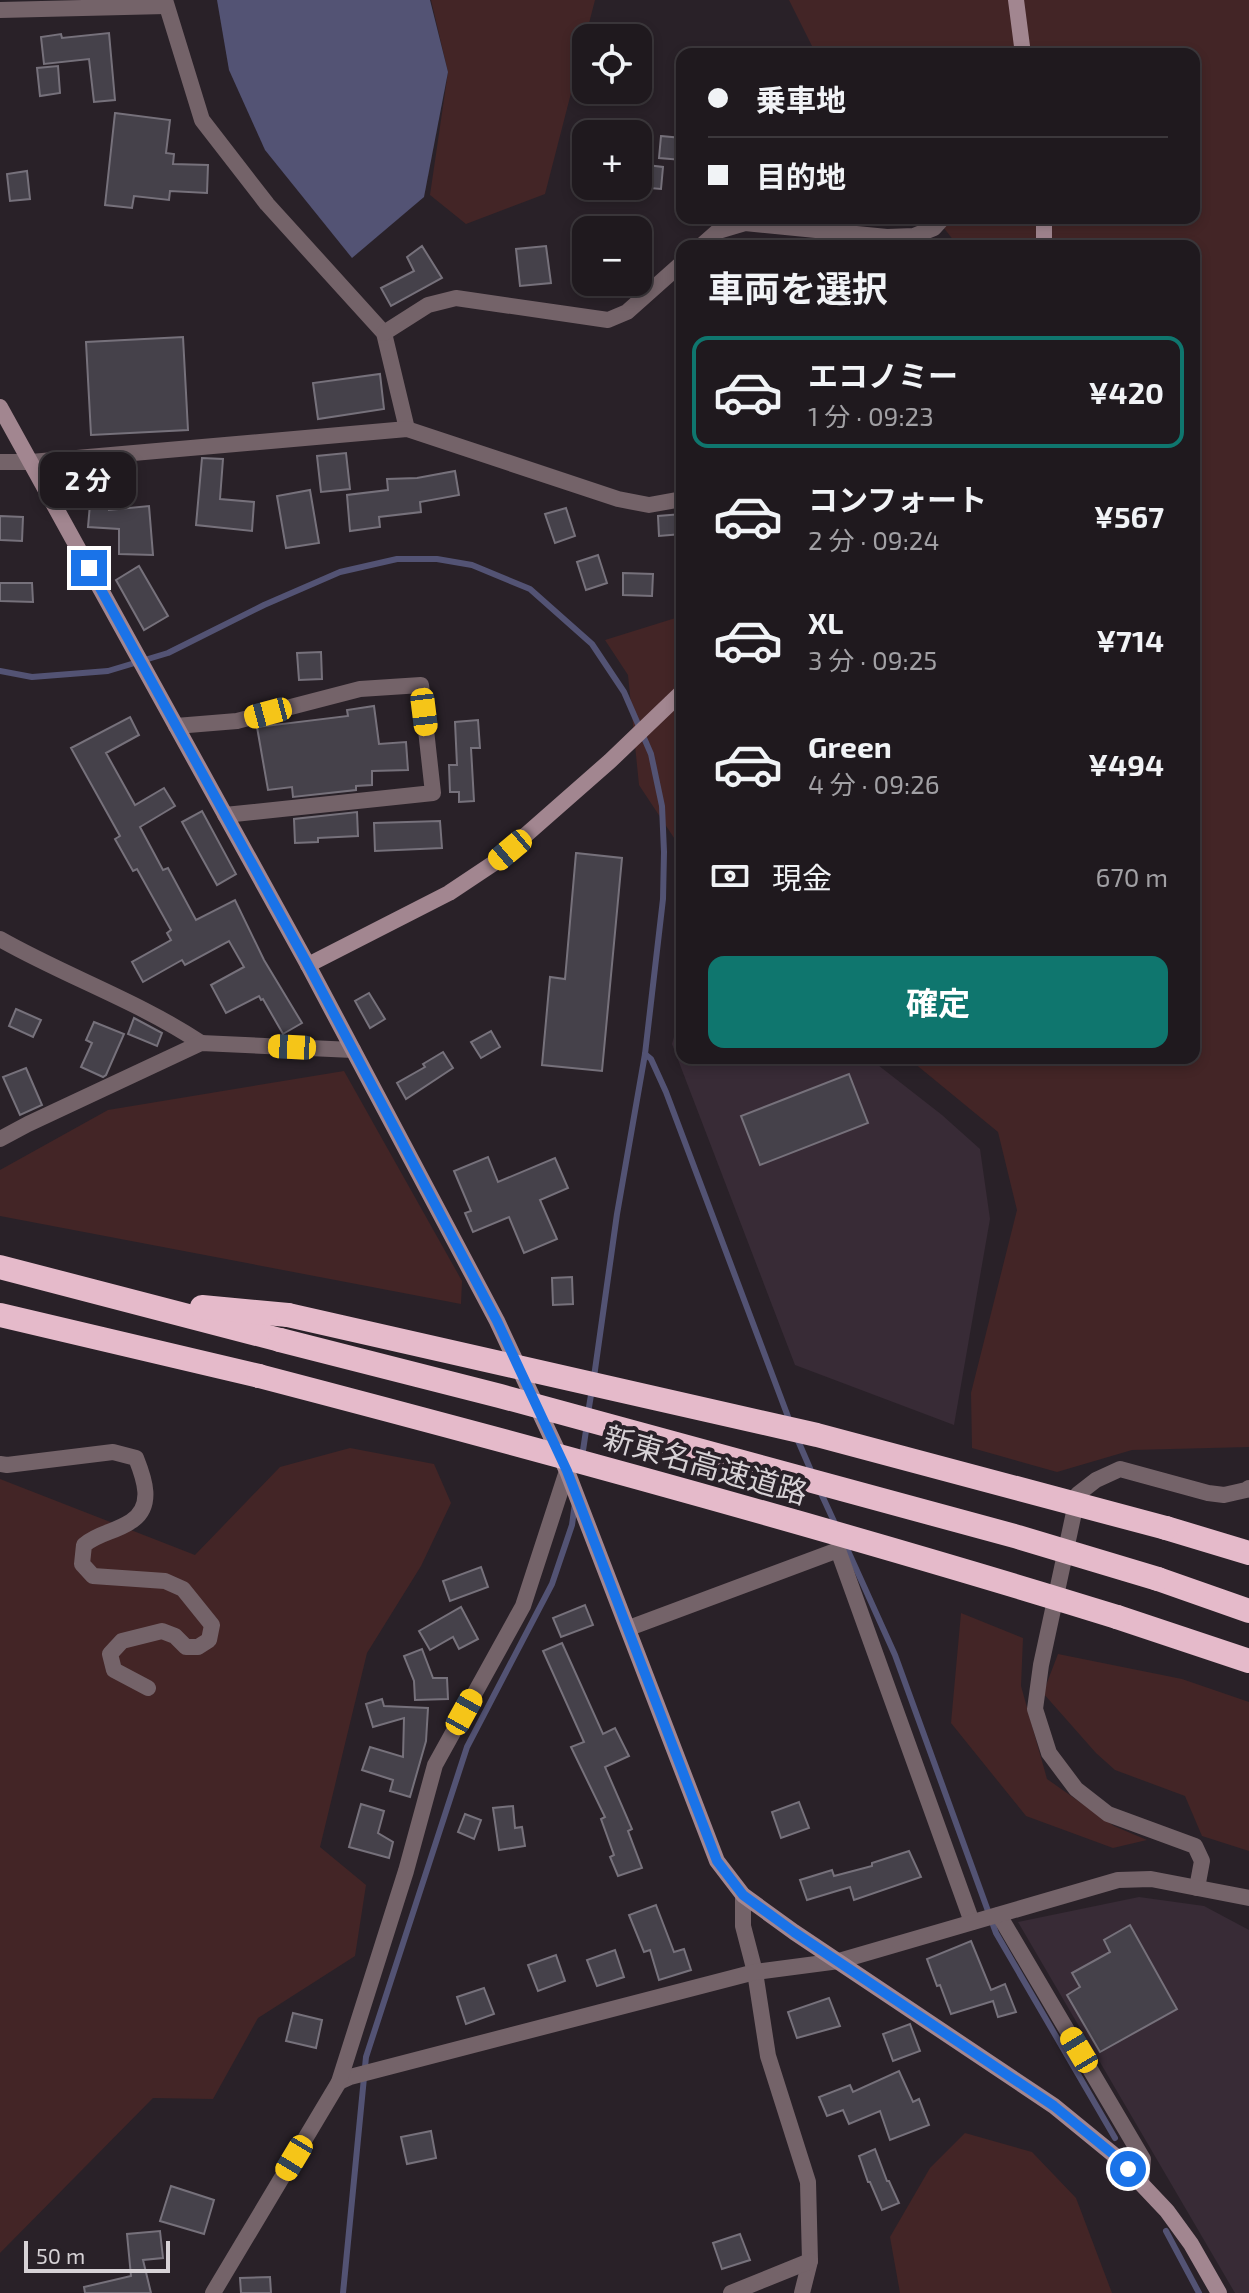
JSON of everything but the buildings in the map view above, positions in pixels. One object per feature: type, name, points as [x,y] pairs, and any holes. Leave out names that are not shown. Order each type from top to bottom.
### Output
[{"type":"highway","name":"新東名高速道路","points":[[0,1267],[500,1396],[1018,1537],[1158,1579],[1249,1611]]},
{"type":"highway","points":[[136,1302],[288,1315],[817,1435],[1200,1537],[1249,1553]]},
{"type":"highway","name":"新東名高速道路","points":[[0,1315],[259,1376],[467,1430],[968,1571],[1249,1661]]},
{"type":"highway","points":[[1200,1537],[1249,1539]]},
{"type":"street","points":[[1016,0],[1022,48]]},
{"type":"street","points":[[0,10],[165,3],[202,120],[267,204],[384,333],[407,429]]},
{"type":"street","points":[[708,240],[718,231],[742,224]]},
{"type":"street","points":[[755,224],[887,237],[914,236],[938,224]]},
{"type":"street","points":[[384,333],[428,305],[456,298],[608,320],[627,312],[676,268]]},
{"type":"street","points":[[0,407],[308,965],[497,1321],[567,1471],[717,1861],[743,1895],[1054,2106],[1114,2155],[1167,2211],[1191,2244],[1219,2293]]},
{"type":"street","points":[[0,462],[31,462],[407,429],[618,499],[649,505],[676,500]]},
{"type":"street","points":[[176,726],[237,721],[360,689],[421,685],[433,793],[225,815]]},
{"type":"street","points":[[308,965],[449,893],[494,863],[610,761],[676,698]]},
{"type":"street","points":[[0,939],[176,1027],[201,1043]]},
{"type":"street","points":[[0,1139],[201,1043],[353,1050]]},
{"type":"street","points":[[0,1464],[113,1452],[136,1458],[147,1485],[144,1506],[133,1522],[93,1537],[84,1545],[82,1564],[93,1576],[165,1581],[183,1589],[212,1625],[209,1640],[198,1647],[186,1647],[175,1636],[162,1631],[122,1641],[110,1654],[114,1670],[148,1688]]},
{"type":"street","points":[[1197,1888],[1202,1861],[1195,1846],[1108,1814],[1076,1789],[1049,1753],[1035,1709],[1041,1665],[1078,1494],[1096,1480],[1120,1469],[1208,1493],[1224,1495],[1249,1488]]},
{"type":"street","points":[[213,2293],[344,2080],[435,1765],[523,1606],[567,1471]]},
{"type":"street","points":[[629,1628],[838,1550],[972,1922]]},
{"type":"street","points":[[344,2080],[755,1972],[839,1961],[1118,1880],[1151,1879],[1249,1898]]},
{"type":"street","points":[[743,1895],[743,1926],[755,1972],[768,2056],[808,2182],[810,2261],[802,2293]]},
{"type":"street","points":[[999,1915],[1143,2159],[1141,2183]]},
{"type":"street","points":[[731,2293],[810,2261]]},
{"type":"shaded area","points":[[431,0],[595,0],[589,24],[572,24],[572,89],[545,194],[466,224],[430,195],[448,72]]},
{"type":"shaded area","points":[[789,0],[1249,0],[1249,1447],[1132,1450],[1057,1472],[972,1448],[971,1393],[1017,1210],[998,1132],[915,1064],[1200,1064],[1200,240],[953,240],[941,224],[1200,224],[1200,48],[813,48]]},
{"type":"shaded area","points":[[676,618],[676,841],[639,785],[628,675],[605,640]]},
{"type":"shaded area","points":[[676,1030],[676,1054],[672,1044]]},
{"type":"shaded area","points":[[680,1064],[877,1064],[980,1149],[990,1219],[954,1425],[795,1365]]},
{"type":"shaded area","points":[[344,1071],[462,1281],[461,1304],[0,1216],[0,1170],[108,1110]]},
{"type":"shaded area","points":[[350,1448],[434,1464],[451,1503],[421,1566],[367,1653],[320,1847],[366,1885],[355,1956],[258,2018],[213,2099],[153,2098],[0,2253],[0,1479],[195,1555],[280,1467]]},
{"type":"shaded area","points":[[961,1613],[1023,1638],[1021,1686],[1047,1779],[1114,1826],[1147,1840],[1113,1848],[1026,1816],[951,1723]]},
{"type":"shaded area","points":[[1058,1654],[1182,1679],[1249,1702],[1249,1851],[1202,1836],[1185,1796],[1115,1770],[1096,1753],[1043,1693]]},
{"type":"shaded area","points":[[1139,1897],[1204,1906],[1249,1930],[1249,2293],[1235,2293],[1018,1922]]},
{"type":"shaded area","points":[[965,2133],[1032,2152],[1076,2198],[1112,2293],[900,2293],[890,2237],[930,2168]]},
{"type":"water","points":[[217,0],[430,0],[448,72],[424,197],[352,258],[265,150],[229,70]]},
{"type":"waterway","points":[[0,671],[32,677],[108,671],[168,653],[264,605],[340,572],[397,559],[437,559],[472,565],[530,589],[592,644],[624,692],[651,754],[662,806],[664,852],[663,899],[645,1054],[617,1214],[594,1377]]},
{"type":"waterway","points":[[645,1054],[651,1059],[666,1092],[790,1422]]},
{"type":"waterway","points":[[588,1413],[592,1389]]},
{"type":"waterway","points":[[582,1457],[587,1424]]},
{"type":"waterway","points":[[796,1436],[812,1473]]},
{"type":"waterway","points":[[820,1491],[837,1528]]},
{"type":"waterway","points":[[343,2293],[366,2057],[467,1747],[552,1584],[572,1525],[575,1503]]},
{"type":"waterway","points":[[844,1542],[895,1655],[996,1933],[1115,2138]]},
{"type":"waterway","points":[[1166,2231],[1199,2293]]},
{"type":"route","points":[[89,568],[308,965],[497,1321],[567,1471],[717,1861],[743,1895],[1054,2106],[1128,2169]]}]
